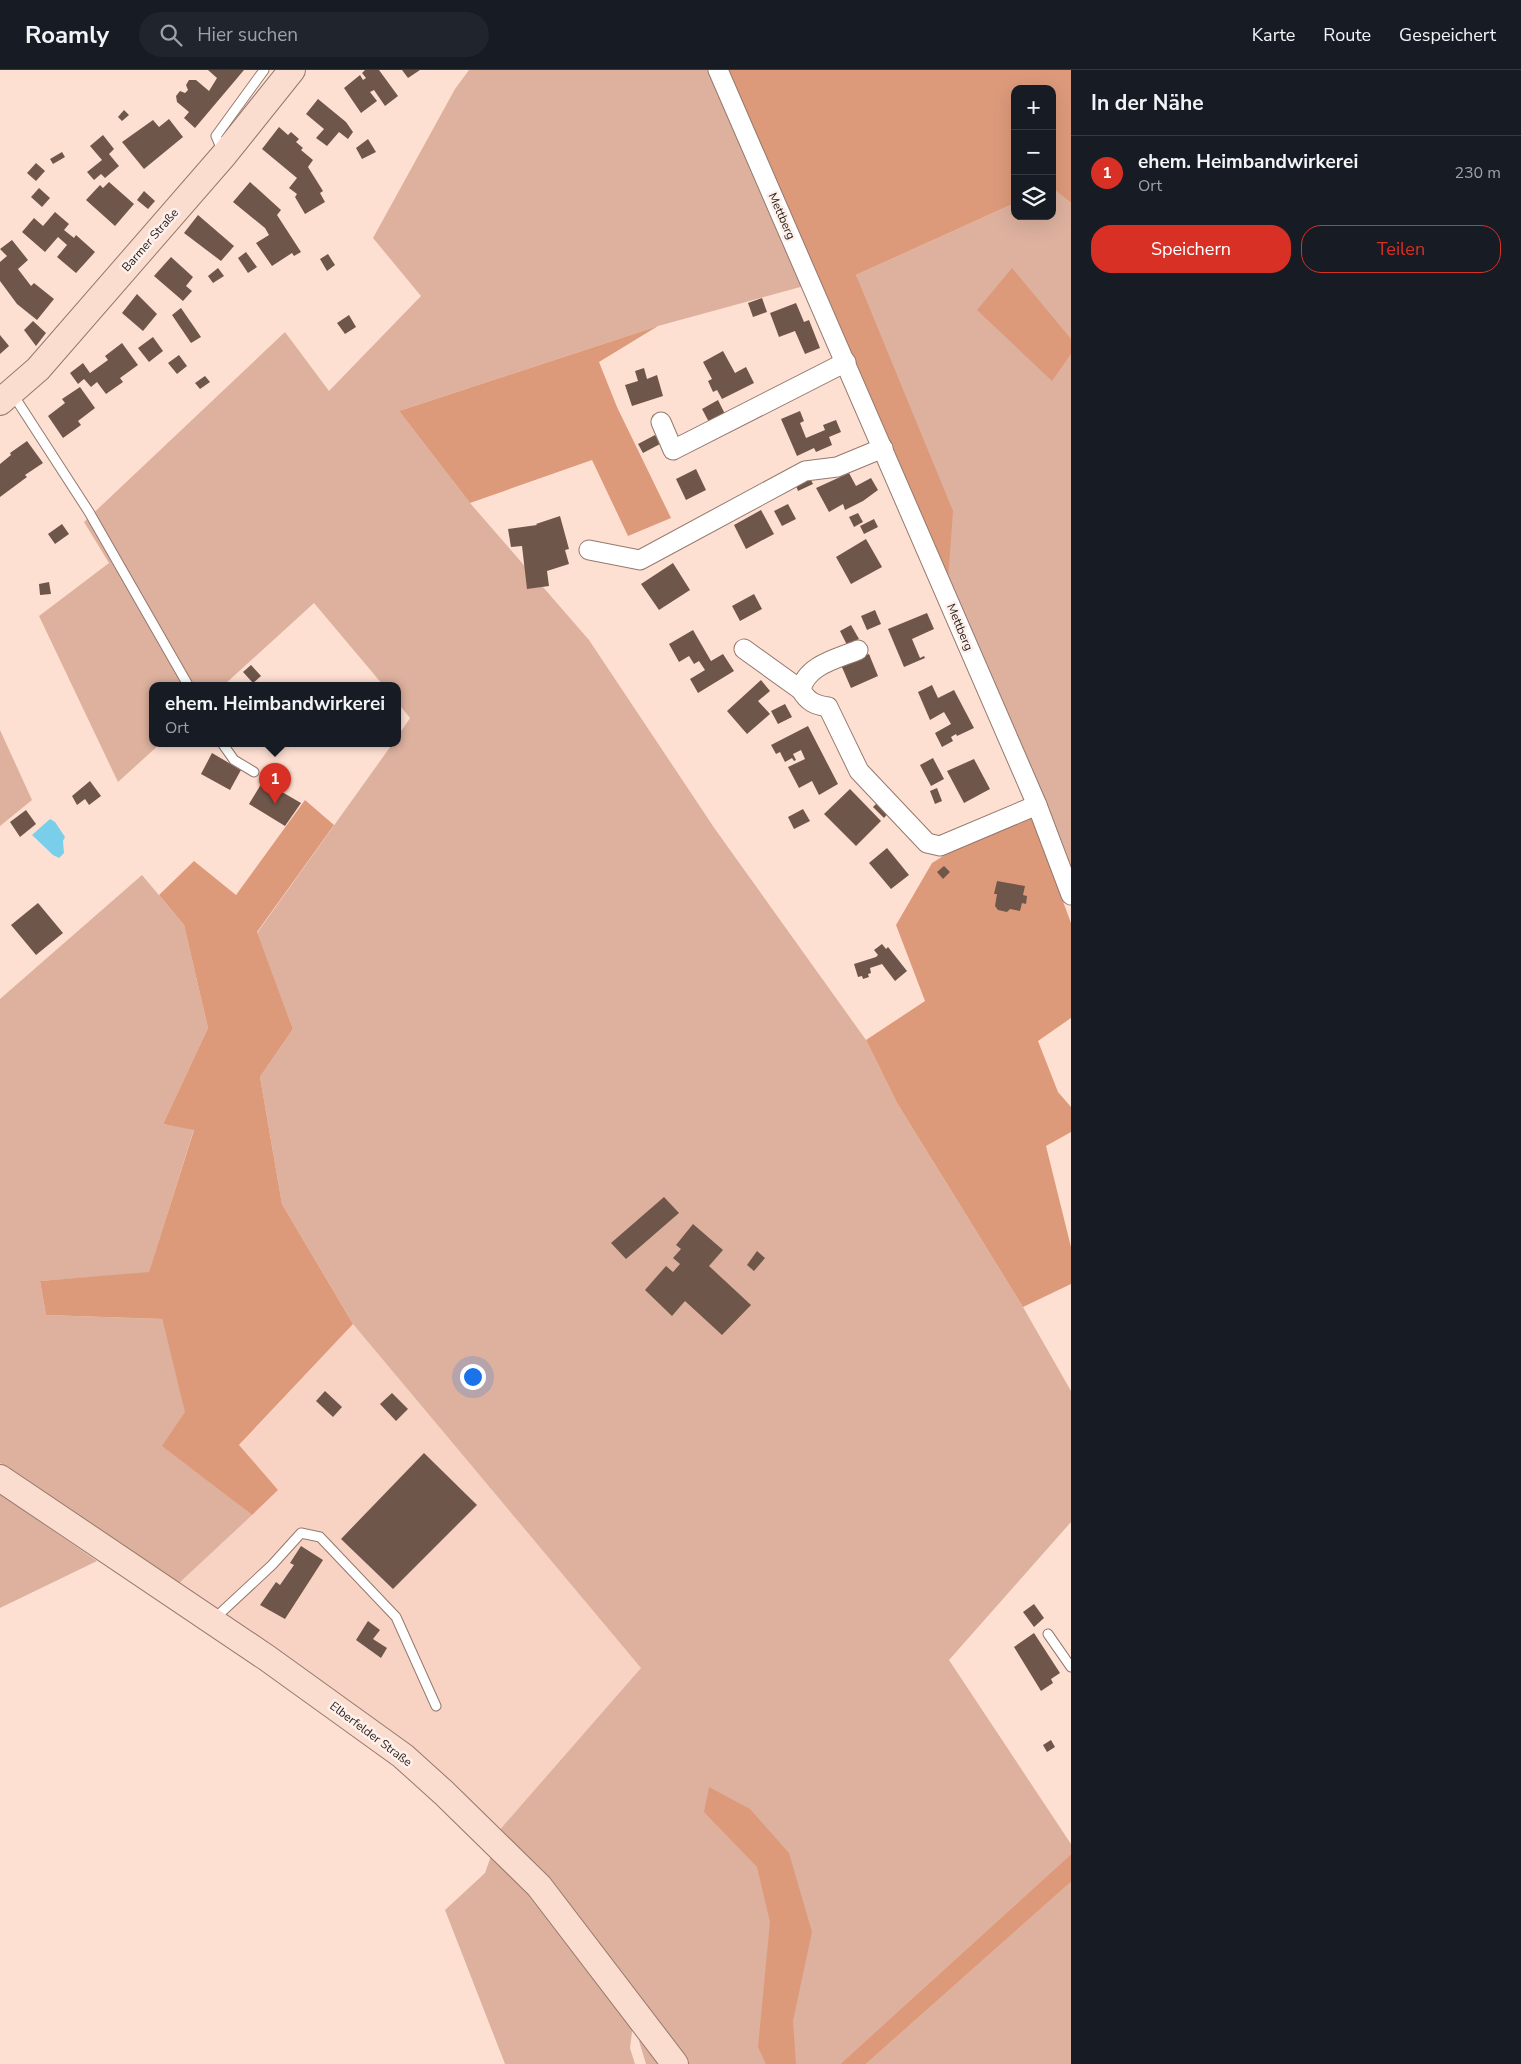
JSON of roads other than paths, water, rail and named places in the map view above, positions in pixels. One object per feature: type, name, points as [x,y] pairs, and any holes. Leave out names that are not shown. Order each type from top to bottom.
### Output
[{"type":"main road","name":"Barmer Straße","points":[[6,398],[38,370],[224,155],[292,70]]},
{"type":"main road","name":"Elberfelder Straße","points":[[0,1478],[266,1658],[403,1756],[540,1886],[675,2064]]},
{"type":"street","name":"Mettberg","points":[[718,70],[1037,805],[1071,895]]},
{"type":"street","points":[[661,422],[673,450],[846,362]]},
{"type":"street","points":[[589,550],[640,560],[805,471],[837,467],[883,448]]},
{"type":"street","points":[[744,649],[801,690],[807,700],[816,706],[828,707],[859,771],[927,844],[940,846],[1037,805]]},
{"type":"street","points":[[801,690],[802,683],[811,670],[858,650]]},
{"type":"lane","points":[[224,155],[216,136],[264,70]]},
{"type":"lane","points":[[6,398],[89,512],[186,682]]},
{"type":"lane","points":[[225,747],[234,760],[254,772]]},
{"type":"lane","points":[[212,1621],[272,1565],[301,1533],[320,1537],[396,1617],[436,1706]]},
{"type":"lane","points":[[1048,1634],[1071,1667]]},
{"type":"water","points":[[50,819],[55,822],[65,837],[63,841],[64,853],[59,858],[53,855],[32,835]]},
{"type":"place","name":"ehem. Heimbandwirkerei","points":[[275,804]]}]
